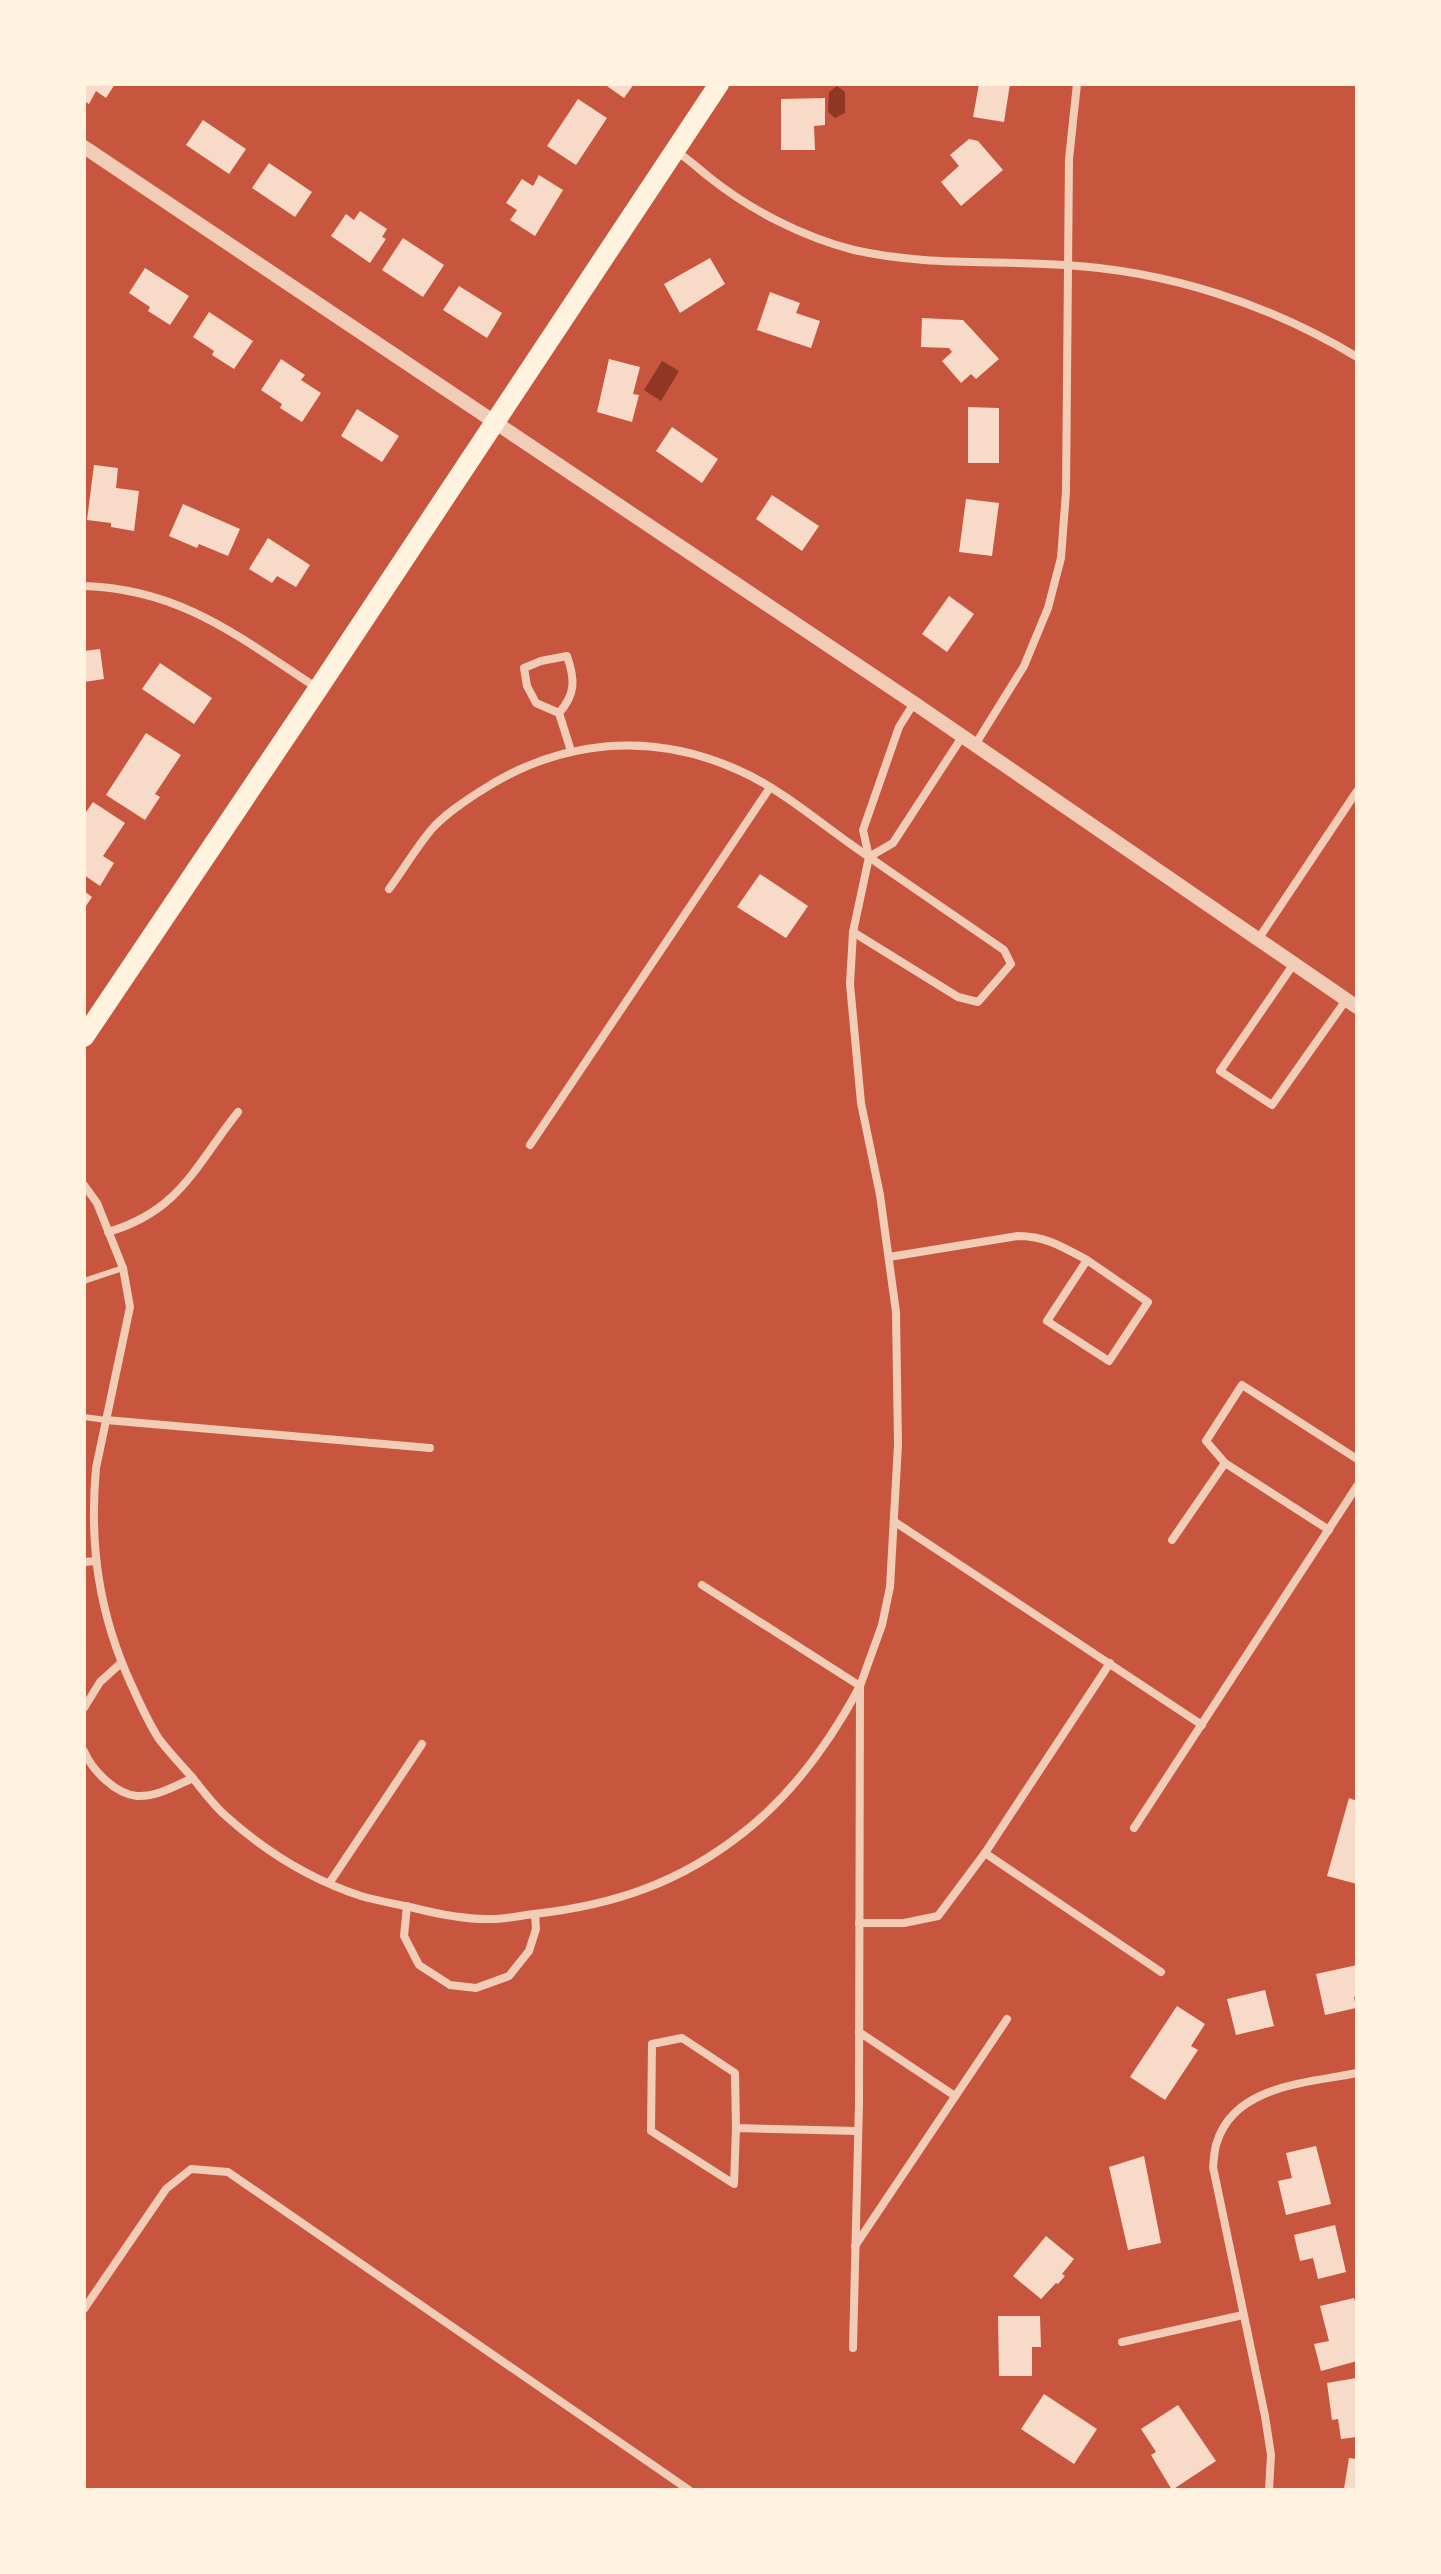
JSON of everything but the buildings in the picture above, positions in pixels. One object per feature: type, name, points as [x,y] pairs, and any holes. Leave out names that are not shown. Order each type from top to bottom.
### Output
[{"type":"main road","points":[[84,1037],[719,84]]},
{"type":"street","points":[[869,857],[893,843],[1024,666],[1048,608],[1061,558],[1066,492],[1069,159],[1077,84]]},
{"type":"street","points":[[84,147],[914,703],[1352,1004],[1272,1105],[1220,1071],[1293,965]]},
{"type":"street","points":[[675,150],[761,212],[808,234],[853,249],[915,260],[1068,265],[1123,271],[1197,287],[1270,312],[1357,357]]},
{"type":"street","points":[[84,586],[130,589],[168,599],[193,610],[318,689]]},
{"type":"street","points":[[559,713],[573,691],[573,673],[567,656],[524,668],[527,686],[536,703],[559,713],[571,751]]},
{"type":"street","points":[[84,1185],[97,1203],[123,1268],[130,1307],[93,1495],[100,1598],[121,1663],[148,1722],[225,1815],[269,1850],[302,1870],[360,1895],[455,1917],[489,1920],[612,1902],[663,1883],[714,1854],[745,1832],[777,1803],[835,1732],[860,1686],[882,1625],[890,1587],[898,1445],[896,1327],[880,1195],[861,1103],[850,984],[853,932],[869,857],[863,830],[899,727],[914,703]]},
{"type":"street","points":[[389,889],[432,830],[461,804],[498,779],[534,761],[571,751],[636,746],[687,753],[740,770],[1004,950],[1011,964],[978,1002],[958,997],[853,932]]},
{"type":"street","points":[[530,1145],[769,789]]},
{"type":"street","points":[[1259,938],[1357,791]]},
{"type":"street","points":[[108,1232],[135,1224],[163,1207],[191,1179],[238,1112]]},
{"type":"street","points":[[889,1257],[1018,1236],[1051,1240],[1087,1260],[1148,1302],[1109,1361],[1047,1321],[1087,1260]]},
{"type":"street","points":[[1329,1530],[1225,1463],[1206,1441],[1242,1385],[1357,1459]]},
{"type":"street","points":[[106,1420],[430,1448]]},
{"type":"street","points":[[1172,1540],[1225,1463]]},
{"type":"street","points":[[1134,1828],[1357,1486]]},
{"type":"street","points":[[895,1522],[1202,1725]]},
{"type":"street","points":[[84,1562],[96,1561]]},
{"type":"street","points":[[702,1585],[860,1686]]},
{"type":"street","points":[[84,1708],[100,1682],[121,1663]]},
{"type":"street","points":[[859,1923],[904,1923],[938,1916],[985,1853],[1110,1663]]},
{"type":"street","points":[[853,2348],[859,2032],[860,1686]]},
{"type":"street","points":[[330,1882],[422,1744]]},
{"type":"street","points":[[84,1751],[89,1763],[108,1783],[135,1796],[162,1792],[193,1778]]},
{"type":"street","points":[[985,1853],[1161,1972]]},
{"type":"street","points":[[407,1906],[404,1936],[419,1965],[450,1985],[476,1988],[509,1976],[529,1951],[536,1929],[535,1914]]},
{"type":"street","points":[[854,2247],[1007,2019]]},
{"type":"street","points":[[859,2032],[955,2096]]},
{"type":"street","points":[[682,2038],[735,2073],[736,2128],[734,2184],[651,2131],[652,2044],[682,2038]]},
{"type":"street","points":[[1269,2490],[1269,2442],[1213,2167],[1217,2141],[1231,2116],[1249,2101],[1273,2091],[1357,2073]]},
{"type":"street","points":[[736,2128],[857,2131]]},
{"type":"street","points":[[84,2309],[166,2189],[191,2169],[228,2172],[689,2490]]},
{"type":"street","points":[[1122,2342],[1243,2315]]},
{"type":"lane","points":[[84,1281],[123,1268]]},
{"type":"lane","points":[[84,1417],[106,1420]]},
{"type":"shaded area","points":[[837,86],[845,92],[845,113],[835,118],[828,112],[829,92]]},
{"type":"shaded area","points":[[662,361],[679,371],[661,401],[644,390]]}]
